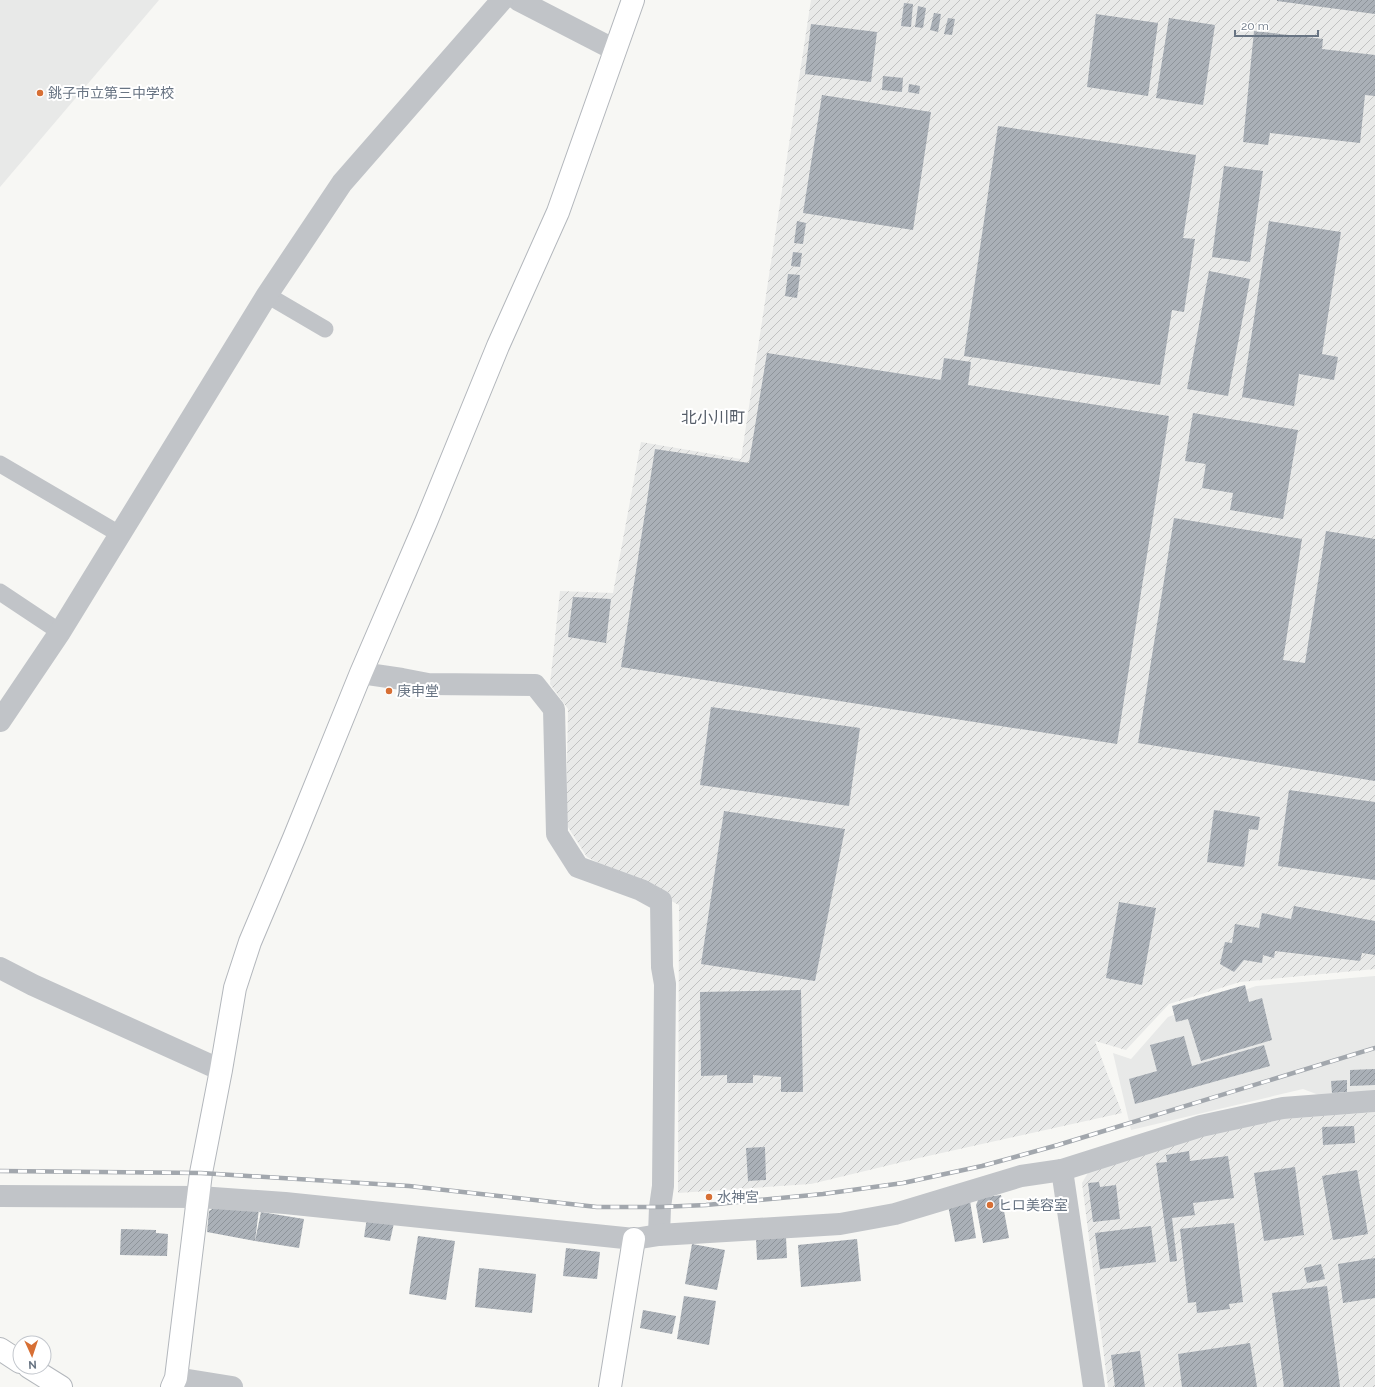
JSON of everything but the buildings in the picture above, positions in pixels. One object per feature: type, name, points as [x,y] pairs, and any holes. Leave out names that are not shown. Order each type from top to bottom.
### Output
[{"type":"street","points":[[0,721],[60,632],[121,535],[267,295],[342,183],[502,0]]},
{"type":"street","points":[[518,0],[615,50]]},
{"type":"street","points":[[232,1387],[174,1383],[201,1173],[235,988],[250,942],[361,673],[426,522],[498,346],[558,212],[633,0]]},
{"type":"street","points":[[361,673],[402,678],[428,684],[535,685],[554,709],[557,834],[578,867],[641,890],[661,901],[662,966],[665,984],[663,1186],[660,1207],[659,1235]]},
{"type":"street","points":[[0,968],[33,985],[221,1070]]},
{"type":"street","points":[[0,1196],[199,1197],[285,1204],[634,1239],[659,1235],[840,1224],[895,1214],[1021,1176],[1062,1170],[1201,1126],[1276,1110],[1375,1101]]},
{"type":"street","points":[[1062,1170],[1094,1387]]},
{"type":"street","points":[[610,1387],[634,1239]]},
{"type":"street","points":[[0,1349],[12,1357]]},
{"type":"street","points":[[42,1375],[61,1387]]},
{"type":"lane","points":[[267,295],[325,329]]},
{"type":"lane","points":[[0,464],[121,535]]},
{"type":"lane","points":[[0,592],[60,632]]},
{"type":"shaded area","name":"銚子市立第三中学校","points":[[0,0],[159,0],[0,187]]},
{"type":"shaded area","points":[[811,0],[1375,0],[1375,969],[1240,982],[1169,1004],[1126,1050],[1095,1041],[1122,1113],[919,1158],[811,1184],[678,1193],[679,905],[587,857],[566,824],[568,709],[550,684],[560,591],[613,593],[641,442],[741,459]]},
{"type":"shaded area","points":[[1375,976],[1375,1091],[1324,1097],[1303,1089],[1131,1130],[1113,1053],[1131,1059],[1168,1017],[1256,986]]},
{"type":"shaded area","points":[[1375,1112],[1375,1387],[1108,1387],[1082,1183],[1089,1171],[1202,1136],[1284,1119]]},
{"type":"railway","points":[[0,1171],[201,1173],[409,1186],[597,1207],[706,1205],[823,1194],[903,1183],[982,1166],[1058,1145],[1375,1048]]},
{"type":"place","name":"銚子市立第三中学校","points":[[40,93]]},
{"type":"place","name":"庚申堂","points":[[389,691]]},
{"type":"place","name":"水神宮","points":[[709,1197]]},
{"type":"place","name":"ヒロ美容室","points":[[990,1205]]},
{"type":"district","name":"北小川町","points":[[713,417]]}]
